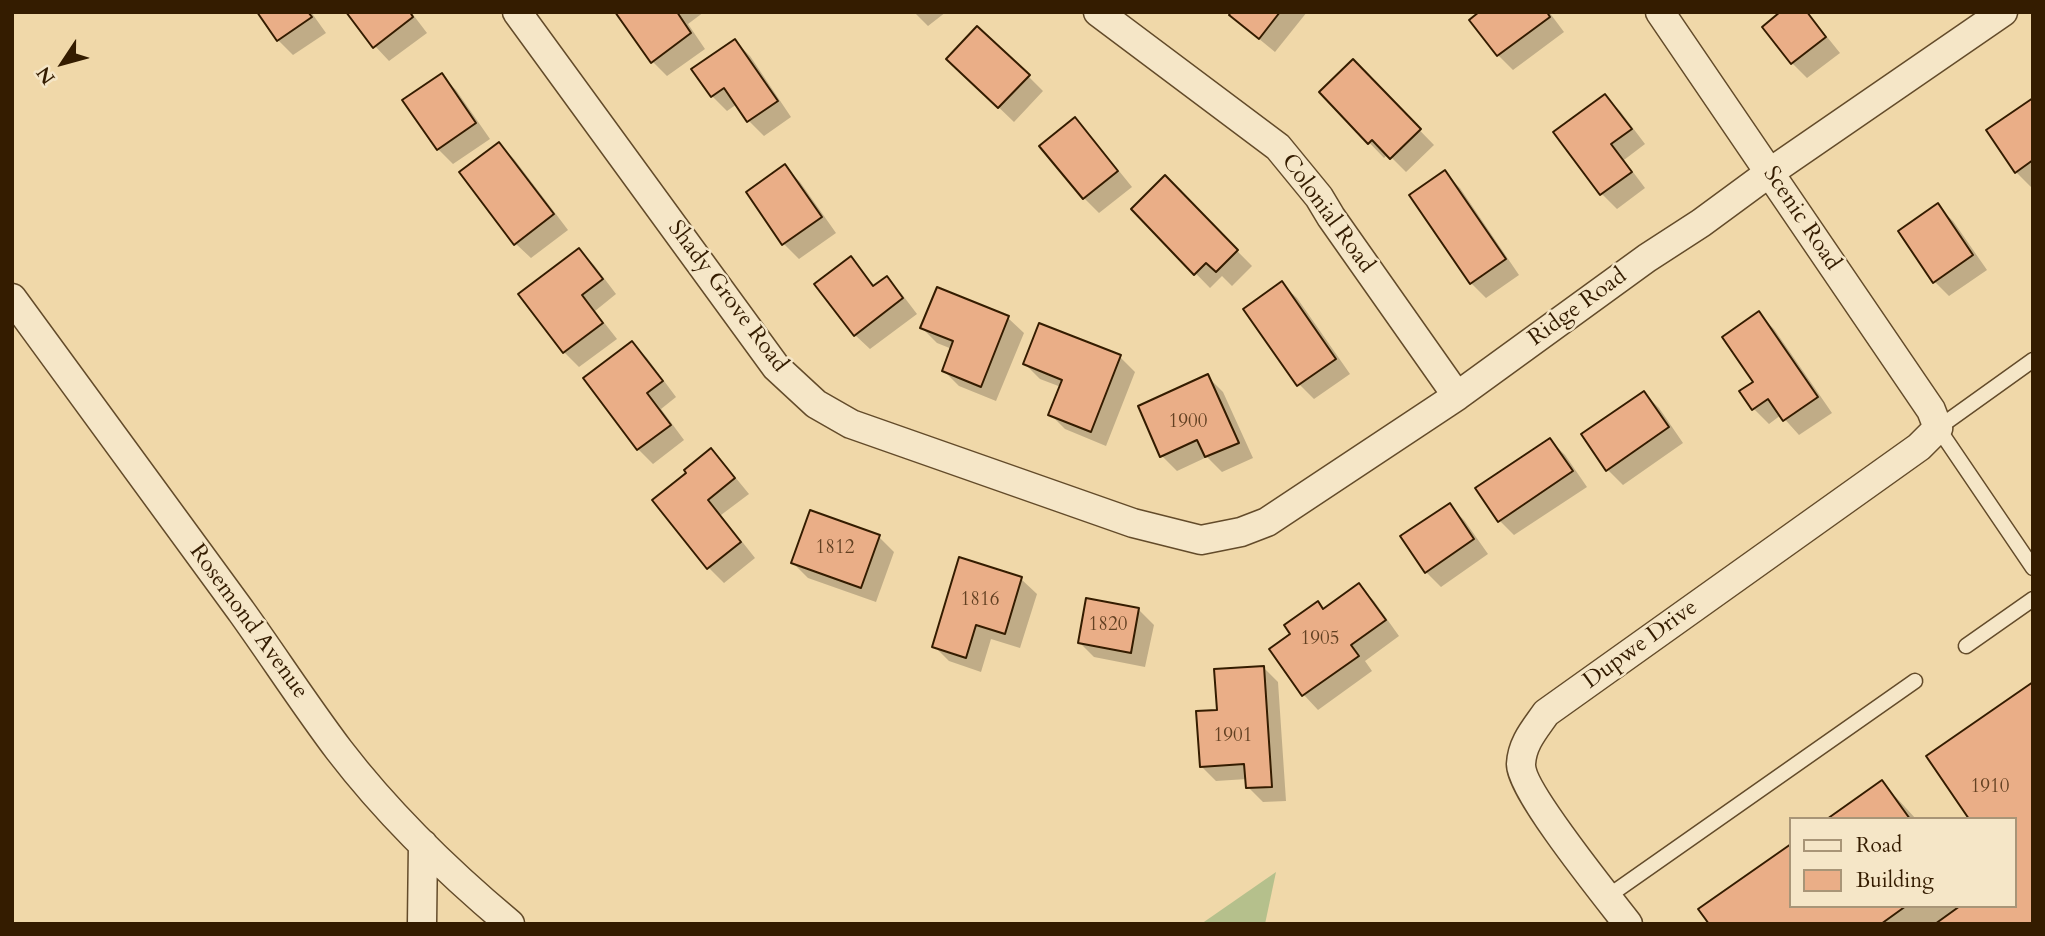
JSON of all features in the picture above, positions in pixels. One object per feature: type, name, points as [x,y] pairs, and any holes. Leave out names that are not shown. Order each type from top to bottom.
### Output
[{"type":"street","name":"Shady Grove Road","points":[[517,12],[776,367],[816,404],[851,424],[1133,523]]},
{"type":"street","name":"Colonial Road","points":[[1098,12],[1278,148],[1319,197],[1457,396]]},
{"type":"street","name":"Scenic Road","points":[[1660,12],[1931,410],[1938,428]]},
{"type":"street","name":"Ridge Road","points":[[1133,523],[1201,540],[1241,532],[1267,522],[1457,396],[1647,258],[2003,12]]},
{"type":"street","name":"Rosemond Avenue","points":[[12,298],[340,750],[423,844],[510,924]]},
{"type":"street","name":"Dupwe Drive","points":[[1628,924],[1541,809],[1520,768],[1523,746],[1546,713],[1919,447],[1938,428]]},
{"type":"street","points":[[422,924],[423,844]]},
{"type":"lane","points":[[2033,360],[1938,428],[2033,568]]},
{"type":"lane","points":[[1966,646],[2033,599]]},
{"type":"lane","points":[[1607,897],[1914,681]]},
{"type":"green space","points":[[1276,872],[1265,924],[1201,924]]},
{"type":"building","points":[[257,12],[308,12],[312,17],[277,41]]},
{"type":"building","points":[[346,12],[410,12],[413,17],[373,48]]},
{"type":"building","points":[[615,12],[677,12],[691,33],[651,63]]},
{"type":"building","points":[[1231,12],[1280,12],[1259,39],[1229,15]]},
{"type":"building","points":[[1479,12],[1547,12],[1550,17],[1497,56],[1469,20]]},
{"type":"building","points":[[1780,12],[1807,12],[1826,37],[1791,64],[1762,27]]},
{"type":"building","points":[[977,26],[1030,75],[998,108],[946,59]]},
{"type":"building","points":[[735,39],[778,101],[747,122],[724,88],[711,97],[691,69]]},
{"type":"building","points":[[1353,59],[1421,129],[1390,159],[1372,140],[1368,144],[1319,92]]},
{"type":"building","points":[[442,73],[476,123],[437,150],[402,100]]},
{"type":"building","points":[[1605,94],[1632,129],[1611,144],[1632,172],[1600,195],[1553,132]]},
{"type":"building","points":[[2033,98],[2033,160],[2015,173],[1986,130]]},
{"type":"building","points":[[1075,117],[1118,171],[1083,199],[1039,146]]},
{"type":"building","points":[[499,142],[554,214],[514,245],[459,172]]},
{"type":"building","points":[[785,164],[822,217],[782,245],[746,192]]},
{"type":"building","points":[[1445,170],[1506,259],[1470,284],[1409,195]]},
{"type":"building","points":[[1165,175],[1238,250],[1216,272],[1206,263],[1194,275],[1131,209]]},
{"type":"building","points":[[1938,203],[1973,255],[1933,283],[1898,231]]},
{"type":"building","points":[[579,248],[603,279],[582,295],[603,323],[563,353],[518,294]]},
{"type":"building","points":[[851,256],[873,286],[887,276],[903,298],[854,336],[814,284]]},
{"type":"building","points":[[1282,281],[1336,359],[1297,386],[1243,309]]},
{"type":"building","points":[[937,287],[1009,316],[981,387],[942,371],[953,341],[920,328]]},
{"type":"building","points":[[1759,311],[1818,397],[1783,421],[1768,399],[1752,410],[1739,391],[1753,382],[1722,337]]},
{"type":"building","points":[[1039,323],[1121,355],[1091,432],[1048,415],[1062,380],[1023,364]]},
{"type":"building","points":[[632,341],[663,381],[647,393],[671,425],[637,450],[583,378]]},
{"type":"building","points":[[1208,374],[1239,443],[1205,457],[1197,440],[1160,457],[1138,406]]},
{"type":"building","points":[[1644,391],[1669,427],[1606,471],[1581,434]]},
{"type":"building","points":[[1550,438],[1573,471],[1498,522],[1475,488]]},
{"type":"building","points":[[711,448],[735,478],[708,500],[741,542],[707,569],[652,500],[686,473],[684,470]]},
{"type":"building","points":[[1450,503],[1474,539],[1425,573],[1400,536]]},
{"type":"building","points":[[810,510],[880,535],[861,588],[791,563]]},
{"type":"building","points":[[959,557],[1022,577],[1005,634],[976,625],[966,658],[932,647]]},
{"type":"building","points":[[1359,583],[1386,620],[1351,645],[1359,656],[1302,696],[1269,649],[1290,634],[1284,625],[1318,601],[1323,609]]},
{"type":"building","points":[[1086,598],[1139,608],[1131,653],[1078,643]]},
{"type":"building","points":[[1264,666],[1272,787],[1246,788],[1244,764],[1200,767],[1196,711],[1217,710],[1214,669]]},
{"type":"building","points":[[2033,682],[2033,924],[1935,924],[1957,908],[2017,908],[2017,817],[1968,817],[1926,756]]},
{"type":"building","points":[[1882,780],[1909,817],[1830,817]]},
{"type":"building","points":[[1790,845],[1790,908],[1903,908],[1881,924],[1709,924],[1698,909]]}]
